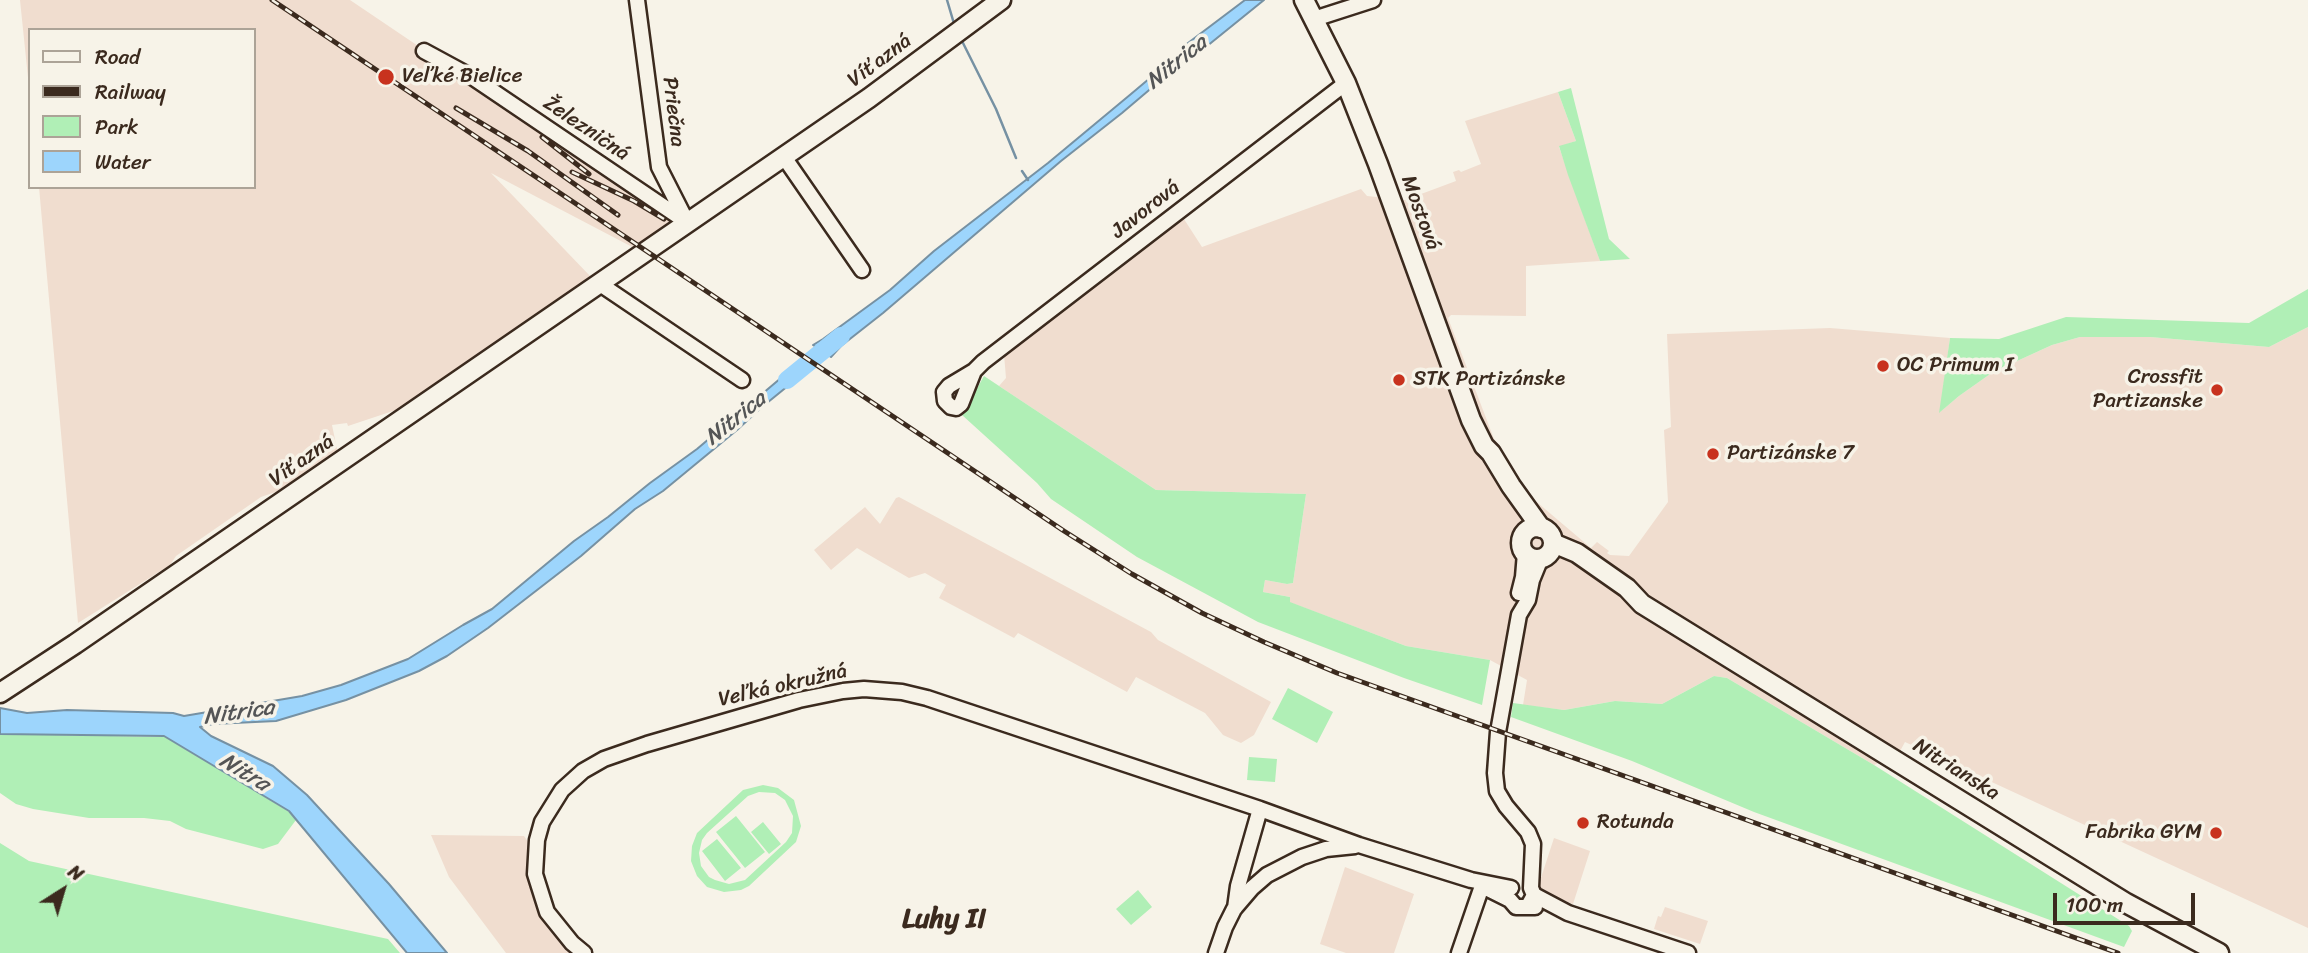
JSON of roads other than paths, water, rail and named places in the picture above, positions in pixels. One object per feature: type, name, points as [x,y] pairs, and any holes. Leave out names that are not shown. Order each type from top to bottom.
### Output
[{"type":"main road","name":"Víťazná","points":[[0,692],[75,644],[784,157],[1001,0]]},
{"type":"main road","name":"Mostová","points":[[1304,0],[1346,83],[1471,420],[1534,530],[1549,533],[1542,552]]},
{"type":"main road","points":[[1534,530],[1522,542],[1542,552]]},
{"type":"main road","name":"Nitrianska","points":[[1542,552],[1577,553],[1628,588],[1642,604],[2126,903],[2219,953]]},
{"type":"street","name":"Priečna","points":[[637,0],[659,167],[688,223]]},
{"type":"street","points":[[1314,19],[1373,0]]},
{"type":"street","name":"Železničná","points":[[425,51],[472,78],[688,223]]},
{"type":"street","name":"Javorová","points":[[974,372],[983,362],[1346,83]]},
{"type":"street","points":[[784,157],[862,270]]},
{"type":"street","points":[[600,284],[742,380]]},
{"type":"street","points":[[1522,893],[1533,844],[1497,791],[1495,773],[1498,732],[1519,615],[1528,600],[1542,552]]},
{"type":"street","name":"Veľká okružná","points":[[584,953],[572,943],[547,912],[535,874],[537,840],[542,821],[562,790],[583,771],[604,759],[686,732],[814,696],[864,689],[902,692],[927,698],[1260,809],[1359,845],[1476,883],[1522,893],[1567,913],[1688,953]]},
{"type":"street","points":[[1234,909],[1260,809]]},
{"type":"street","points":[[1216,953],[1234,909],[1252,888],[1281,866],[1326,849],[1359,845]]},
{"type":"street","points":[[1459,953],[1476,883]]},
{"type":"water","points":[[1245,0],[1264,0],[1196,55],[1181,63],[1061,161],[831,357],[813,345],[890,290],[934,251],[1048,163],[1181,52],[1184,46]]},
{"type":"water","name":"Nitra","points":[[801,361],[810,368],[737,430],[663,491],[635,509],[581,556],[447,656],[419,671],[346,700],[276,721],[200,727],[211,736],[273,766],[307,795],[389,884],[447,953],[407,953],[289,811],[164,736],[0,734],[0,708],[27,713],[67,710],[173,713],[184,716],[302,696],[341,685],[408,659],[492,609],[574,541],[697,449]]},
{"type":"waterway","points":[[947,0],[955,27]]},
{"type":"waterway","points":[[961,39],[996,109],[1016,158]]},
{"type":"waterway","points":[[1022,171],[1028,180]]},
{"type":"waterway","name":"Nitrica","points":[[787,380],[841,336]]},
{"type":"railway","points":[[272,0],[1064,531],[1132,574],[1202,613],[1337,673],[2118,953]]},
{"type":"railway","points":[[456,108],[528,151],[618,215]]},
{"type":"railway","points":[[542,137],[589,174]]},
{"type":"railway","points":[[572,172],[634,201],[664,219]]},
{"type":"place","name":"Veľké Bielice","points":[[386,77]]},
{"type":"place","name":"OC Primum I","points":[[1883,366]]},
{"type":"place","name":"STK Partizánske","points":[[1399,380]]},
{"type":"place","name":"Crossfit Partizanske","points":[[2217,390]]},
{"type":"place","name":"Partizánske 7","points":[[1713,454]]},
{"type":"place","name":"Rotunda","points":[[1583,823]]},
{"type":"place","name":"Fabrika GYM","points":[[2216,833]]},
{"type":"district","name":"Luhy II","points":[[944,920]]}]
